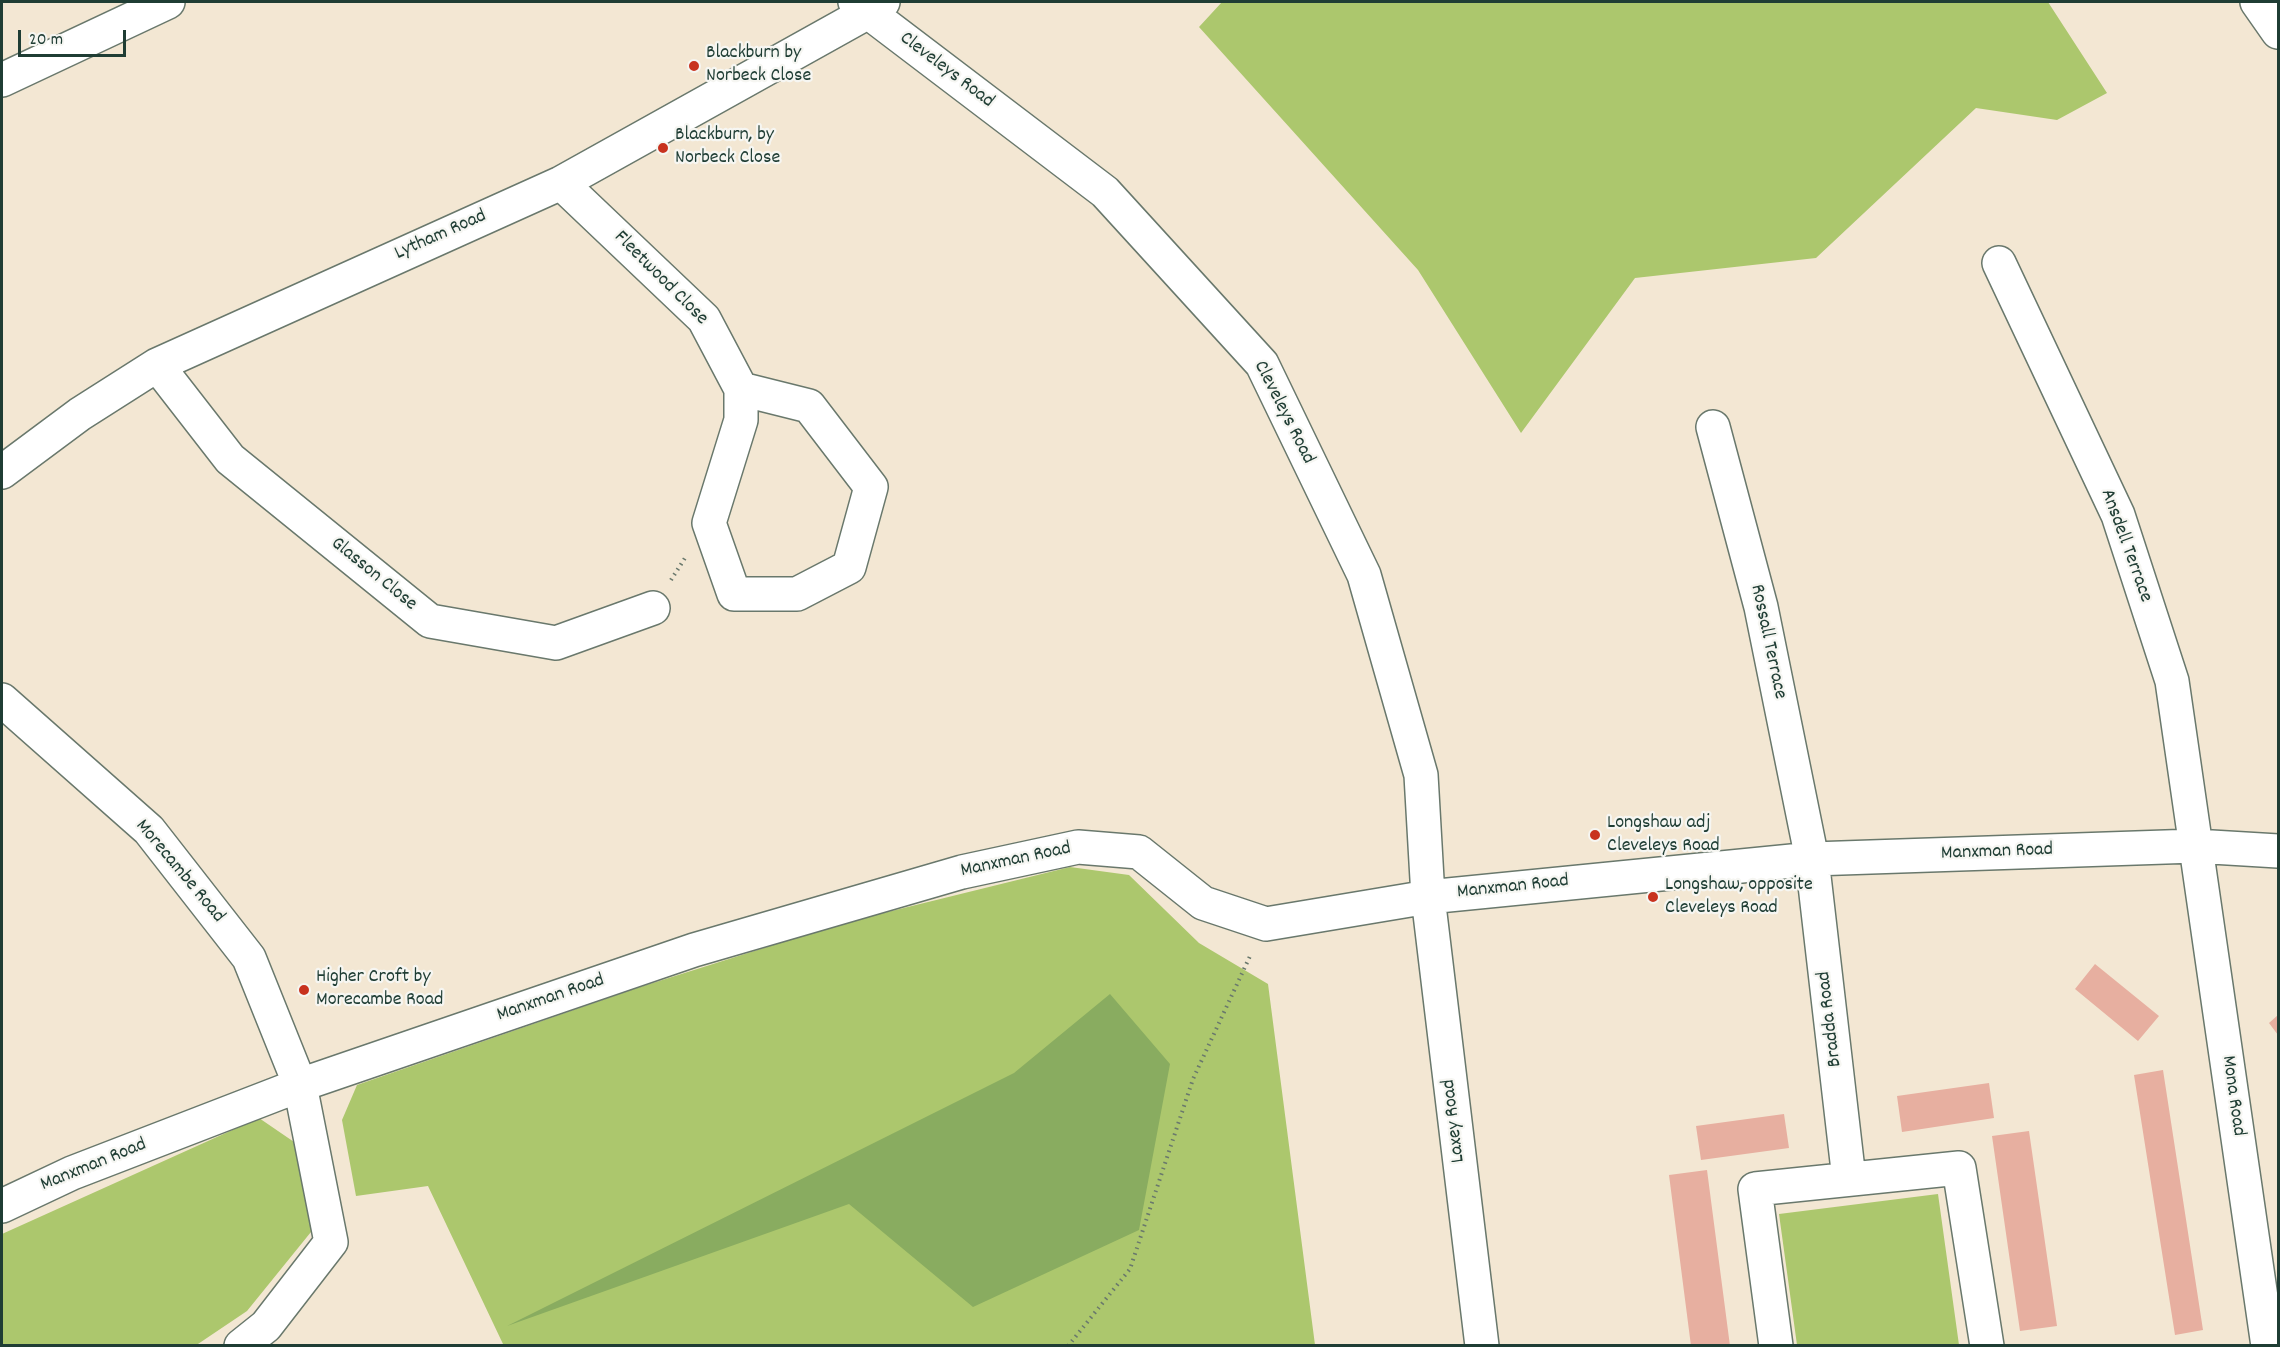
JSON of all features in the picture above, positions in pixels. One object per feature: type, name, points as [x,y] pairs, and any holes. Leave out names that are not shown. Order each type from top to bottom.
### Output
[{"type":"street","points":[[2,80],[168,2]]},
{"type":"street","points":[[2257,2],[2278,32]]},
{"type":"street","name":"Lytham Road","points":[[2,472],[80,414],[157,364],[561,183],[869,5]]},
{"type":"street","name":"Cleveleys Road","points":[[869,5],[1105,192],[1262,364],[1364,575],[1420,775],[1428,897]]},
{"type":"street","name":"Fleetwood Close","points":[[561,183],[704,319],[741,389],[741,420],[709,523]]},
{"type":"street","name":"Ansdell Terrace","points":[[1999,263],[2118,515],[2172,681],[2195,846]]},
{"type":"street","name":"Glasson Close","points":[[157,364],[230,459],[430,621],[556,643],[653,608]]},
{"type":"street","points":[[709,523],[734,594],[797,594],[849,567],[872,487],[809,406],[741,389]]},
{"type":"street","name":"Rossall Terrace","points":[[1713,427],[1761,607],[1812,859]]},
{"type":"street","name":"Morecambe Road","points":[[2,700],[149,830],[249,958],[300,1085],[331,1242],[266,1326],[241,1346]]},
{"type":"street","name":"Manxman Road","points":[[2,1206],[72,1173],[300,1085],[694,950],[962,872],[1078,848],[1138,852],[1203,903],[1266,924],[1428,897],[1812,859],[2195,846],[2278,851]]},
{"type":"street","name":"Mona Road","points":[[2195,846],[2268,1346]]},
{"type":"street","name":"Bradda Road","points":[[1812,859],[1849,1179]]},
{"type":"street","name":"Laxey Road","points":[[1428,897],[1482,1346]]},
{"type":"street","points":[[1776,1346],[1755,1189],[1959,1168],[1987,1346]]},
{"type":"path","points":[[653,608],[709,523]]},
{"type":"path","points":[[1068,1346],[1130,1269],[1193,1079],[1266,924]]},
{"type":"green space","points":[[1222,2],[2048,2],[2107,93],[2057,120],[1976,108],[1816,258],[1635,278],[1521,433],[1418,270],[1199,27]]},
{"type":"green space","points":[[1070,867],[1129,875],[1199,943],[1268,984],[1315,1345],[501,1345],[503,1344],[428,1186],[356,1196],[342,1120],[357,1085],[637,988],[843,923]]},
{"type":"green space","points":[[1110,994],[1170,1064],[1139,1230],[973,1307],[849,1204],[507,1326],[1014,1073]]},
{"type":"green space","points":[[259,1118],[297,1144],[315,1227],[247,1311],[195,1346],[2,1345],[2,1234]]},
{"type":"green space","points":[[1938,1194],[1959,1345],[1797,1345],[1779,1214]]},
{"type":"building","points":[[2095,964],[2159,1016],[2138,1041],[2075,989]]},
{"type":"building","points":[[2278,1015],[2278,1035],[2269,1023]]},
{"type":"building","points":[[2163,1070],[2203,1330],[2175,1335],[2134,1075]]},
{"type":"building","points":[[1989,1083],[1994,1118],[1902,1132],[1897,1096]]},
{"type":"building","points":[[1784,1114],[1789,1148],[1701,1160],[1696,1126]]},
{"type":"building","points":[[2029,1131],[2057,1326],[2020,1331],[1992,1136]]},
{"type":"building","points":[[1707,1170],[1730,1346],[1691,1346],[1669,1175]]},
{"type":"place","name":"Blackburn by Norbeck Close","points":[[694,66]]},
{"type":"place","name":"Blackburn, by Norbeck Close","points":[[663,148]]},
{"type":"place","name":"Longshaw adj Cleveleys Road","points":[[1595,835]]},
{"type":"place","name":"Longshaw, opposite Cleveleys Road","points":[[1653,897]]},
{"type":"place","name":"Higher Croft by Morecambe Road","points":[[304,990]]}]
